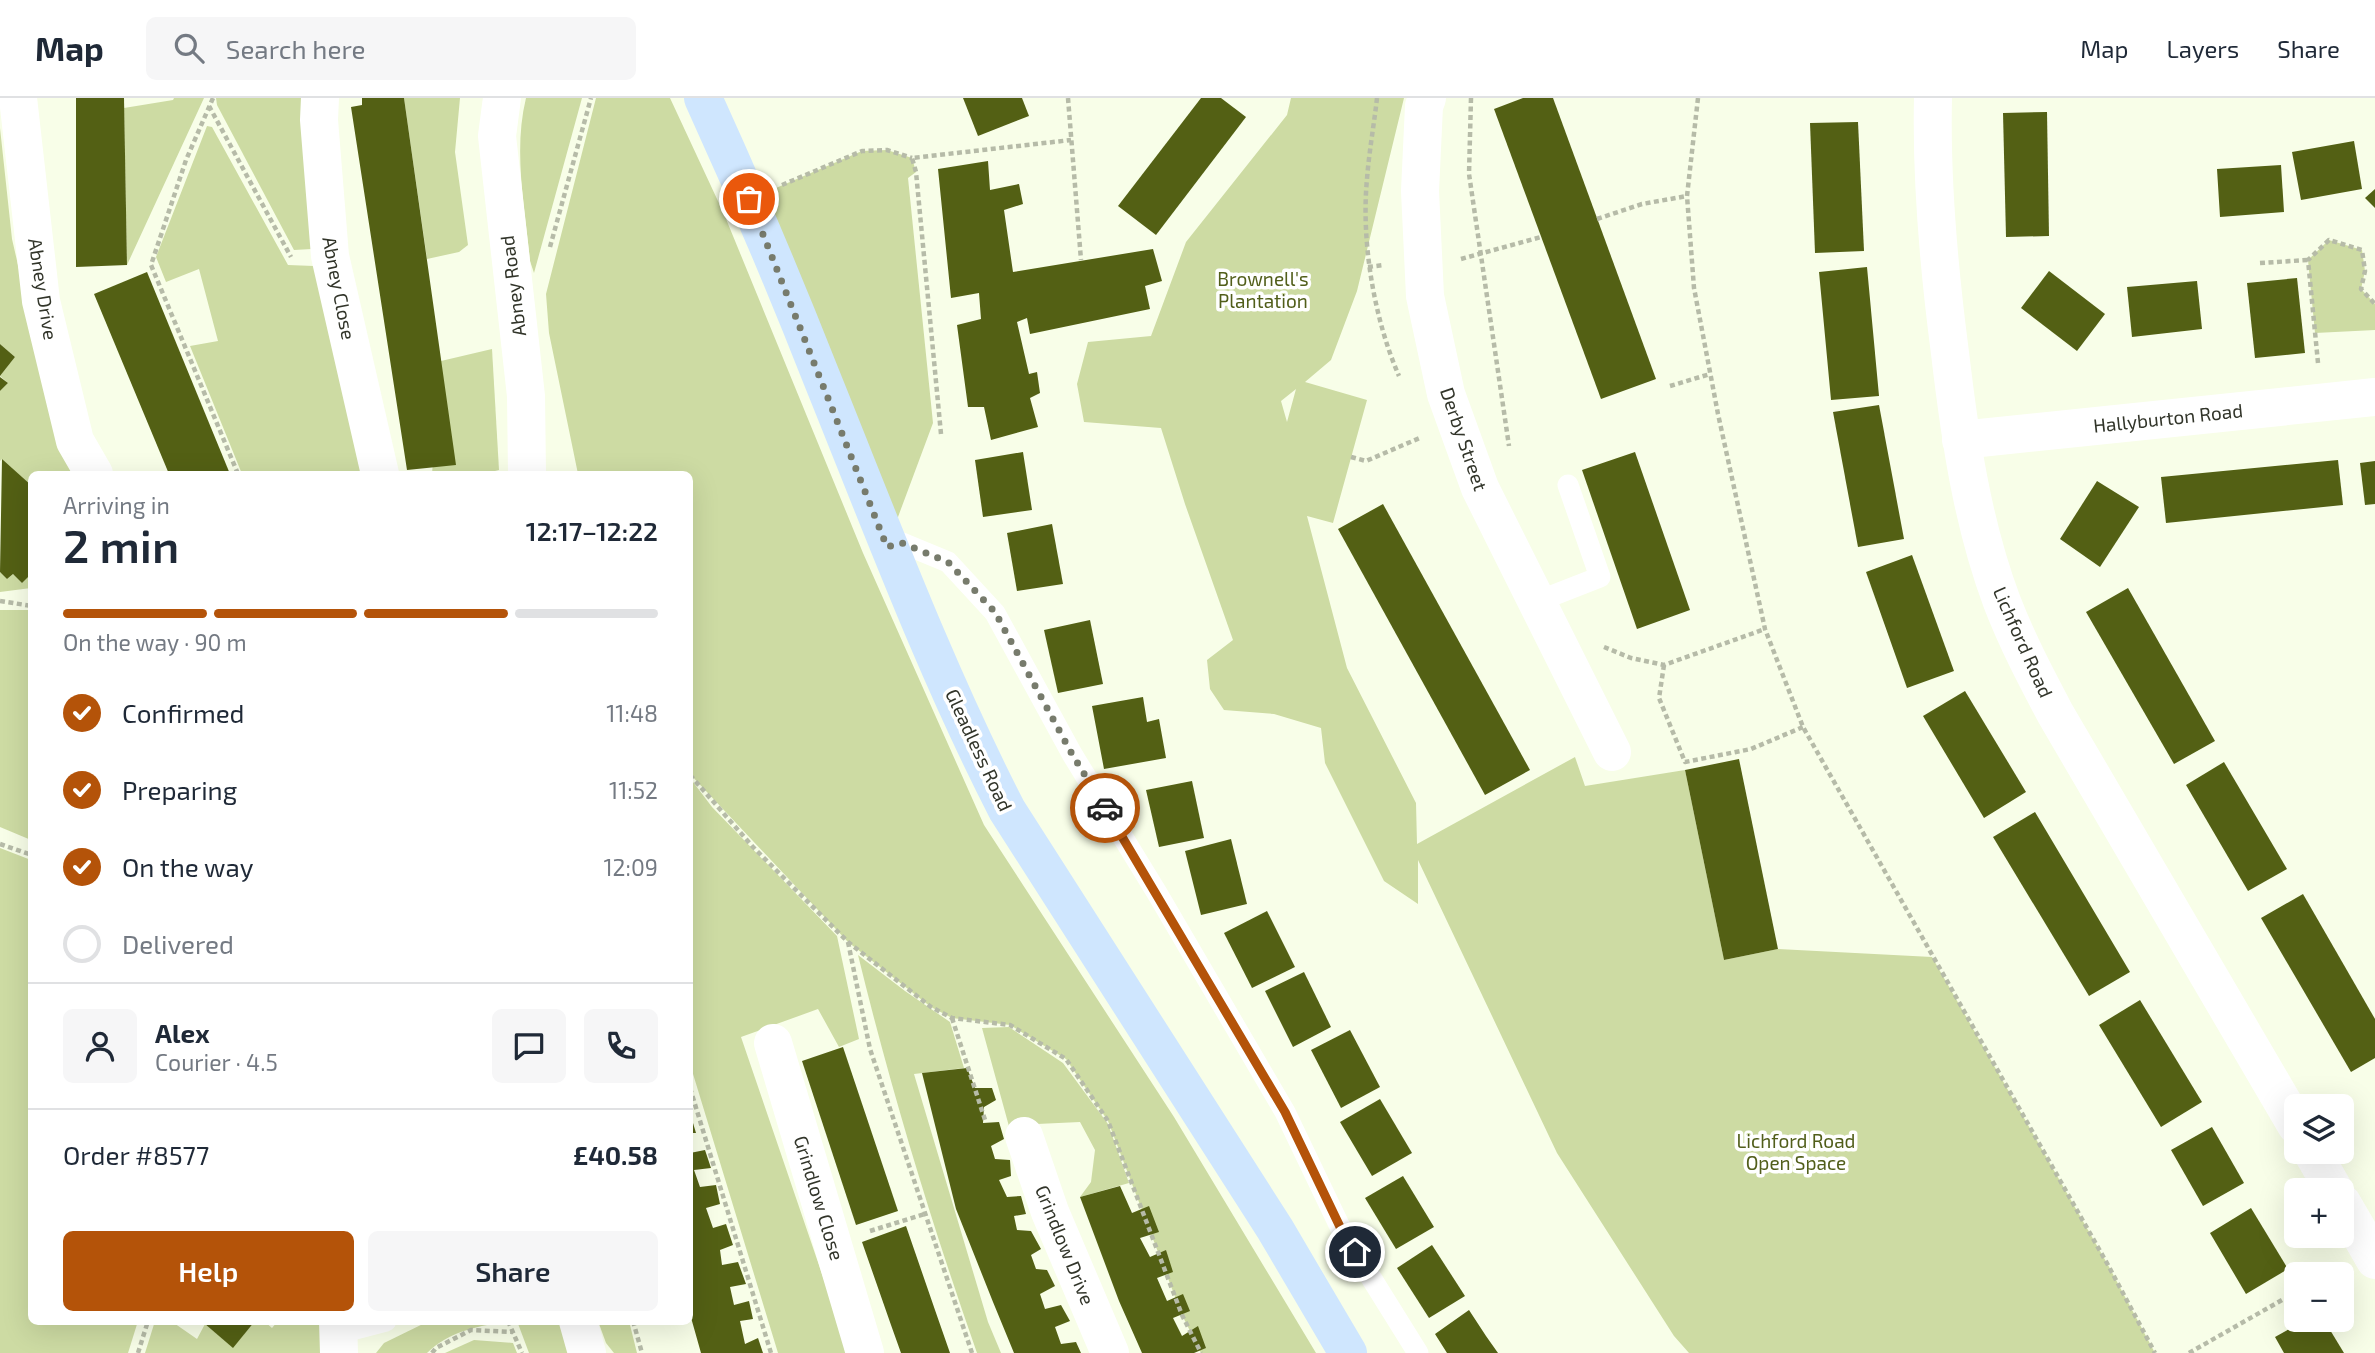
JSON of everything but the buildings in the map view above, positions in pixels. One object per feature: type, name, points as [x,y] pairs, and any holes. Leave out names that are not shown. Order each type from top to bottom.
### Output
[{"type":"main road","name":"Gleadless Road","points":[[703,98],[749,199],[887,547],[983,764],[1007,810],[1275,1228],[1348,1353]]},
{"type":"street","name":"Abney Drive","points":[[18,98],[41,301],[75,441],[92,471]]},
{"type":"street","name":"Abney Close","points":[[320,98],[319,120],[330,256],[379,471]]},
{"type":"street","name":"Abney Road","points":[[502,98],[497,136],[526,396],[527,471]]},
{"type":"street","name":"Derby Street","points":[[1427,98],[1424,106],[1420,191],[1424,296],[1446,394],[1480,488],[1612,752]]},
{"type":"street","name":"Lichford Road","points":[[1933,98],[1932,126],[1941,285],[1961,440],[1977,523],[2002,602],[2027,659],[2062,724],[2284,1104]]},
{"type":"street","name":"Hallyburton Road","points":[[1961,440],[2375,397]]},
{"type":"street","name":"Grindlow Close","points":[[773,1043],[865,1353]]},
{"type":"street","name":"Grindlow Drive","points":[[1024,1136],[1049,1212],[1110,1353]]},
{"type":"street","points":[[2354,1222],[2373,1252]]},
{"type":"street","points":[[579,1325],[587,1353]]},
{"type":"lane","points":[[1536,602],[1600,577],[1568,485]]},
{"type":"lane","points":[[887,547],[902,543],[948,562],[995,612],[1072,754],[1285,1112],[1342,1231],[1418,1353]]},
{"type":"lane","points":[[339,1336],[373,1325]]},
{"type":"path","points":[[213,98],[186,160],[151,265],[237,471]]},
{"type":"path","points":[[1068,98],[1081,260]]},
{"type":"path","points":[[1471,98],[1469,174],[1510,450]]},
{"type":"path","points":[[1698,98],[1687,196],[1694,288],[1765,628],[1803,727],[2102,1253],[2155,1353]]},
{"type":"path","points":[[209,106],[289,257],[330,256]]},
{"type":"path","points":[[773,189],[862,151],[887,150],[912,158],[1071,140]]},
{"type":"path","points":[[912,158],[916,172],[942,434]]},
{"type":"path","points":[[1597,219],[1642,204],[1687,196]]},
{"type":"path","points":[[1423,269],[1541,237]]},
{"type":"path","points":[[2260,262],[2308,260],[2329,240],[2362,250],[2365,271],[2361,289],[2375,304]]},
{"type":"path","points":[[2308,260],[2322,402]]},
{"type":"path","points":[[1670,386],[1710,374]]},
{"type":"path","points":[[1351,457],[1366,461],[1426,435]]},
{"type":"path","points":[[0,601],[28,605]]},
{"type":"path","points":[[1594,642],[1631,658],[1664,665],[1765,628]]},
{"type":"path","points":[[1664,665],[1659,698],[1685,762],[1751,748],[1803,727]]},
{"type":"path","points":[[693,778],[753,847],[848,942],[930,1007],[953,1018],[1010,1025],[1066,1059],[1108,1121],[1182,1315],[1201,1353]]},
{"type":"path","points":[[0,844],[28,854]]},
{"type":"path","points":[[848,942],[870,1049],[972,1353]]},
{"type":"path","points":[[953,1018],[987,1124],[994,1134],[1024,1136]]},
{"type":"path","points":[[693,1098],[771,1353]]},
{"type":"path","points":[[832,1243],[925,1214]]},
{"type":"path","points":[[2189,1353],[2284,1299]]},
{"type":"path","points":[[138,1353],[147,1325]]},
{"type":"path","points":[[510,1325],[522,1353]]},
{"type":"path","points":[[634,1325],[642,1353]]},
{"type":"path","points":[[432,1353],[436,1348],[471,1330],[513,1332]]},
{"type":"green space","points":[[174,98],[204,98],[127,265],[124,108]]},
{"type":"green space","points":[[216,98],[305,98],[312,249],[294,250],[217,105]]},
{"type":"green space","points":[[404,98],[460,98],[455,152],[468,245],[459,252],[427,259]]},
{"type":"green space","points":[[526,98],[582,98],[534,273],[530,261],[520,159]]},
{"type":"green space","points":[[596,98],[670,98],[724,214],[863,553],[984,825],[1174,1117],[1316,1353],[1201,1353],[1182,1315],[1108,1121],[1066,1059],[1010,1025],[952,1018],[931,1007],[848,942],[693,777],[693,471],[577,471],[549,333],[546,294]]},
{"type":"green space","name":"Lichford Road Open Space","points":[[1291,98],[1404,98],[1357,291],[1331,360],[1305,382],[1367,400],[1333,523],[1307,516],[1347,668],[1416,803],[1417,844],[1575,757],[1585,786],[1685,770],[1724,960],[1778,949],[1932,957],[2108,1265],[2155,1353],[1689,1353],[1674,1336],[1557,1153],[1418,860],[1418,904],[1384,881],[1325,763],[1321,728],[1274,714],[1224,710],[1210,689],[1207,660],[1233,640],[1161,428],[1084,422],[1077,384],[1088,342],[1151,336],[1186,242],[1287,115]],"holes":[[[1296,389],[1287,422],[1281,401]]]},
{"type":"green space","points":[[207,126],[212,127],[288,265],[314,266],[361,471],[241,471],[190,346],[218,341],[199,269],[166,282],[156,257]]},
{"type":"green space","points":[[0,128],[12,239],[56,430],[76,471],[28,471],[28,483],[2,459],[0,461],[0,391],[8,383],[0,376],[15,357],[0,344]]},
{"type":"green space","points":[[887,150],[912,158],[916,172],[908,178],[933,423],[895,525],[762,194],[862,151]]},
{"type":"green space","points":[[2329,240],[2362,250],[2365,271],[2361,289],[2375,304],[2375,330],[2315,333],[2308,260]]},
{"type":"green space","points":[[492,349],[499,470],[432,471],[441,361]]},
{"type":"green space","points":[[0,572],[7,579],[13,574],[22,583],[28,576],[28,588],[0,592]]},
{"type":"green space","points":[[0,610],[28,610],[28,839],[0,827]]},
{"type":"green space","points":[[693,782],[712,807],[837,936],[859,1039],[839,1047],[818,1009],[741,1037],[849,1353],[778,1353],[693,1074]]},
{"type":"green space","points":[[0,848],[28,859],[28,1325],[137,1325],[128,1353],[0,1353]]},
{"type":"green space","points":[[858,955],[950,1022],[964,1068],[914,1074],[988,1322],[1001,1353],[977,1353],[913,1156]]},
{"type":"green space","points":[[1009,1027],[1063,1063],[1108,1124],[1129,1183],[1080,1197],[1091,1182],[1095,1150],[1080,1122],[1037,1124],[1010,1130],[982,1028]]},
{"type":"green space","points":[[154,1325],[177,1325],[197,1339],[206,1325],[233,1347],[252,1325],[269,1325],[272,1328],[275,1325],[324,1325],[324,1353],[145,1353]]},
{"type":"green space","points":[[421,1325],[488,1325],[453,1335],[427,1353],[376,1353],[384,1343]]},
{"type":"green space","points":[[518,1325],[566,1325],[573,1353],[529,1353]]},
{"type":"green space","points":[[599,1325],[630,1325],[637,1353],[614,1353],[606,1343]]},
{"type":"green space","points":[[474,1340],[513,1343],[517,1353],[445,1353]]},
{"type":"way so far","points":[[749,199],[887,547],[902,543],[948,562],[995,612],[1072,754],[1105,808]]},
{"type":"route","points":[[1105,808],[1285,1112],[1342,1231],[1355,1252]]},
{"type":"park label","name":"Brownell's Plantation","points":[[1263,290]]}]
